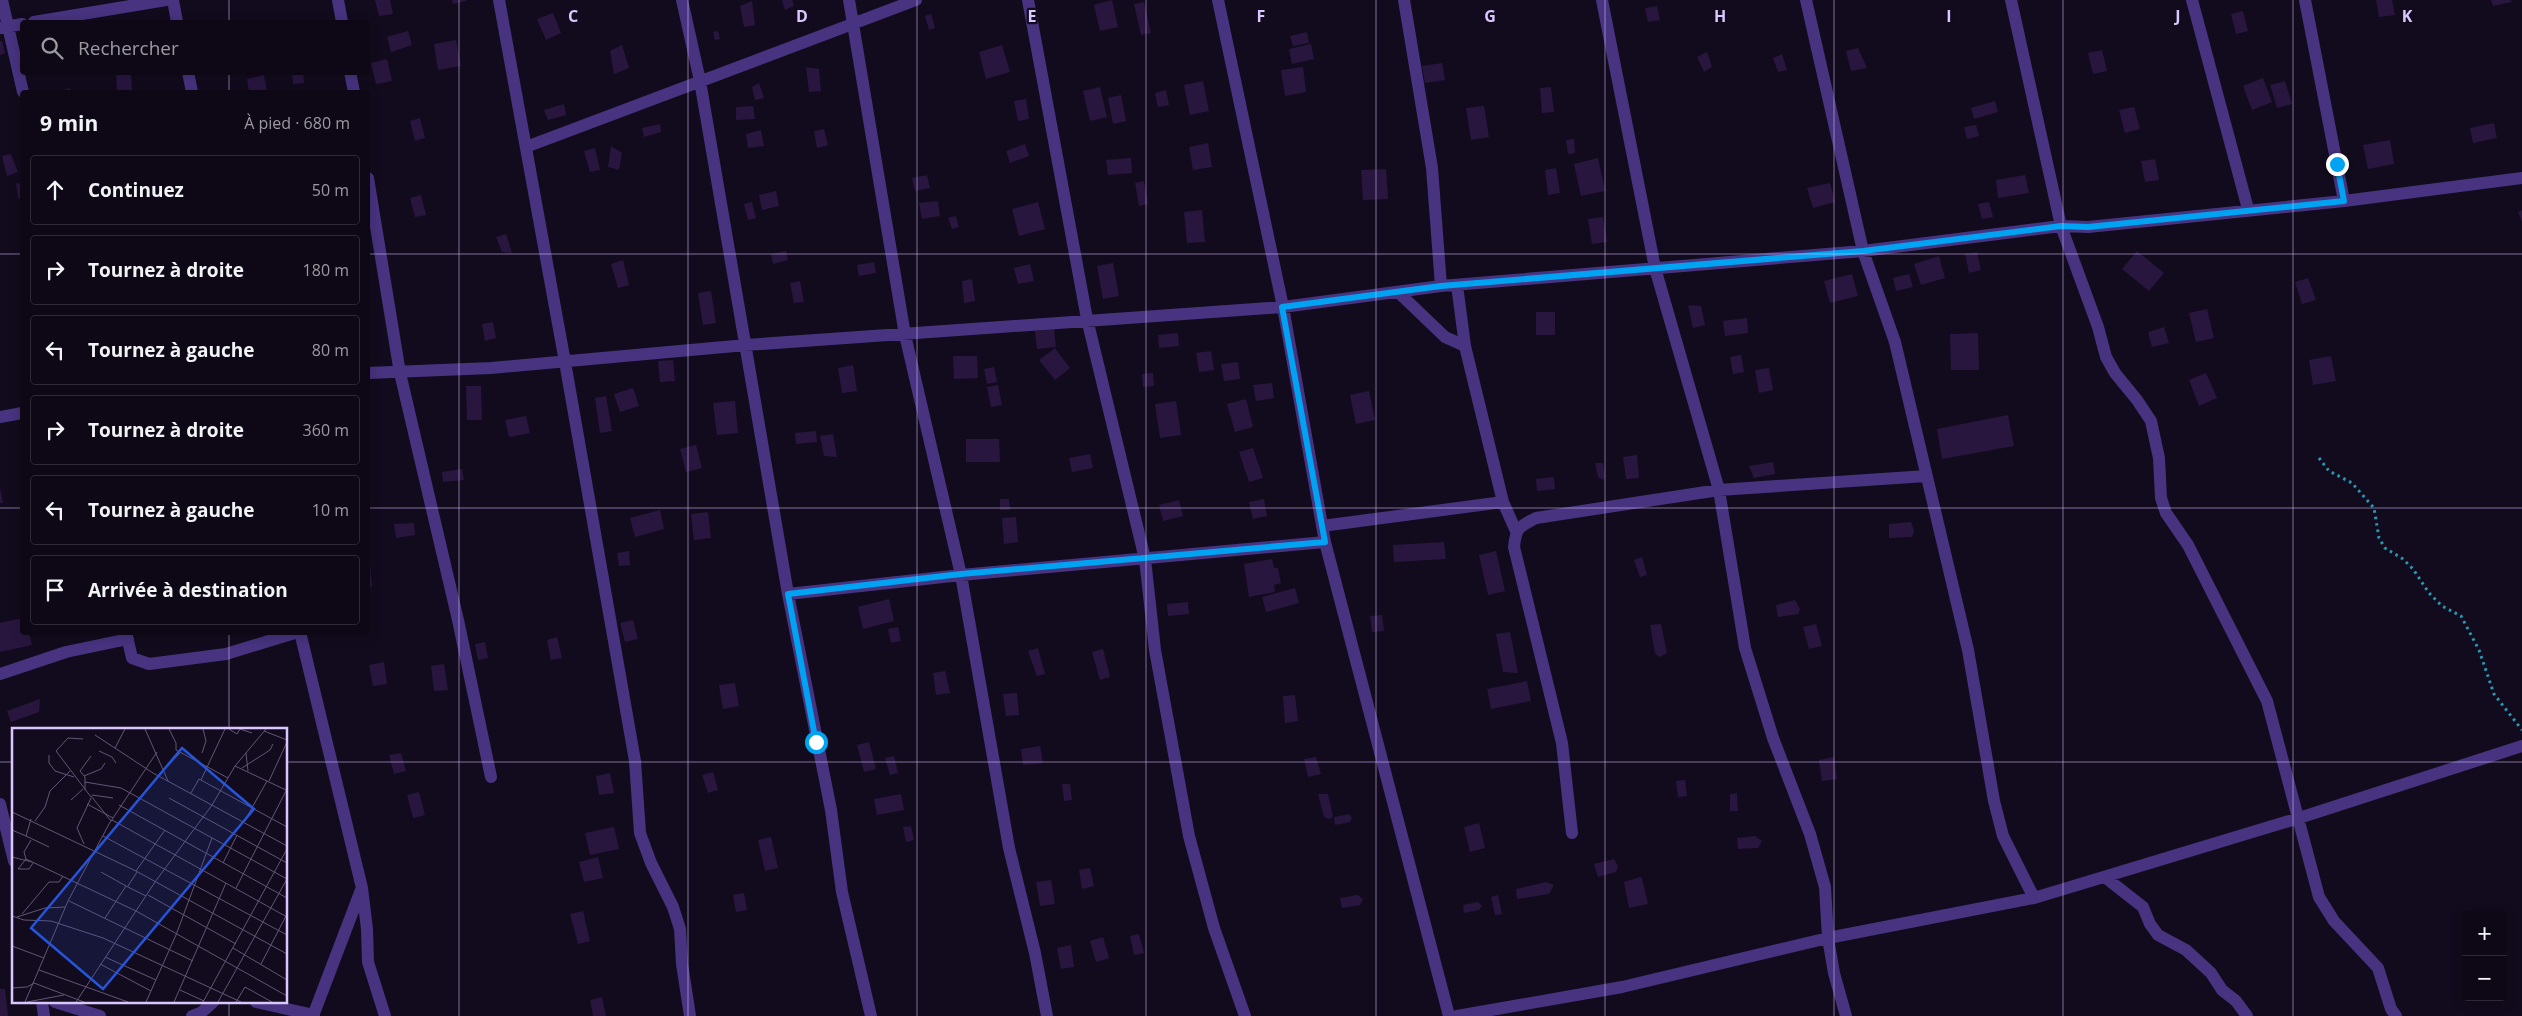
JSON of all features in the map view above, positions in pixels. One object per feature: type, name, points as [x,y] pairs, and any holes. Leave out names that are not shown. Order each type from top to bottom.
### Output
[{"type":"street","points":[[2,0],[11,26],[23,90]]},
{"type":"street","points":[[46,20],[166,0]]},
{"type":"street","points":[[173,0],[177,20]]},
{"type":"street","points":[[338,0],[342,20]]},
{"type":"street","points":[[499,0],[635,761],[640,833],[651,863],[673,907],[680,929],[682,964],[690,1016]]},
{"type":"street","points":[[682,0],[700,81],[788,594],[831,810],[842,892],[871,1016]]},
{"type":"street","points":[[849,0],[905,335],[961,574],[1009,848],[1035,953],[1047,1016]]},
{"type":"street","points":[[526,147],[854,25],[916,0]]},
{"type":"street","points":[[1028,0],[1087,319],[1145,559],[1155,650],[1189,836],[1214,928],[1244,1016]]},
{"type":"street","points":[[1218,0],[1282,307],[1325,542],[1448,1016]]},
{"type":"street","points":[[1404,0],[1432,168],[1441,286]]},
{"type":"street","points":[[1602,0],[1655,268],[1719,490],[1744,648],[1773,738],[1810,834],[1825,886],[1828,938],[1834,973],[1846,1016]]},
{"type":"street","points":[[1806,0],[1863,251],[1895,342],[1968,650],[1996,810],[2003,836],[2034,898]]},
{"type":"street","points":[[2011,0],[2061,226],[2098,328],[2106,357],[2115,373],[2137,400],[2150,421],[2159,458],[2161,498],[2166,513],[2188,546],[2267,700],[2319,897],[2334,922],[2378,968],[2391,1009],[2396,1016]]},
{"type":"street","points":[[2192,0],[2248,209]]},
{"type":"street","points":[[2305,0],[2344,201]]},
{"type":"street","points":[[189,75],[192,90]]},
{"type":"street","points":[[351,75],[354,90]]},
{"type":"street","points":[[370,373],[400,373],[565,362],[746,345],[905,335],[1087,319],[1282,307],[1441,286],[1760,261],[1863,251],[2061,226],[2088,227],[2248,209],[2344,201],[2522,178]]},
{"type":"street","points":[[370,190],[400,373],[458,620],[491,777]]},
{"type":"street","points":[[1457,285],[1464,346],[1503,502],[1516,531],[1514,548],[1562,743],[1572,833]]},
{"type":"street","points":[[1398,292],[1446,337],[1464,346]]},
{"type":"street","points":[[0,417],[20,414]]},
{"type":"street","points":[[1516,531],[1536,518],[1719,490],[1926,476]]},
{"type":"street","points":[[1322,526],[1503,502]]},
{"type":"street","points":[[788,594],[961,574],[1325,542]]},
{"type":"street","points":[[256,646],[267,635]]},
{"type":"street","points":[[0,674],[66,652],[127,636],[132,658],[149,664],[226,654],[290,635]]},
{"type":"street","points":[[300,635],[362,888],[368,929],[368,962],[385,1016]]},
{"type":"street","points":[[1456,1016],[1622,987],[1828,938],[2034,898],[2106,878],[2299,818],[2522,746]]},
{"type":"street","points":[[0,804],[12,853]]},
{"type":"street","points":[[2106,878],[2143,907],[2150,924],[2158,935],[2186,950],[2211,973],[2222,990],[2236,1001],[2246,1016]]},
{"type":"street","points":[[264,1004],[313,1016],[362,888]]},
{"type":"street","points":[[61,1004],[100,1016]]},
{"type":"street","points":[[192,1016],[202,1012],[212,1004]]},
{"type":"path","points":[[2319,458],[2329,471],[2352,483],[2374,508],[2379,538],[2385,548],[2403,558],[2413,569],[2428,593],[2442,606],[2461,616],[2479,650],[2494,694],[2522,731]]},
{"type":"building","points":[[375,0],[390,0],[393,14],[379,16]]},
{"type":"building","points":[[452,0],[466,0],[466,1],[453,4]]},
{"type":"building","points":[[782,0],[792,0],[794,6],[785,10]]},
{"type":"building","points":[[1112,0],[1118,27],[1100,31],[1094,5]]},
{"type":"building","points":[[2376,0],[2392,0],[2395,15],[2379,17]]},
{"type":"building","points":[[2491,0],[2511,0],[2512,2],[2493,6]]},
{"type":"building","points":[[752,1],[755,25],[744,27],[740,6]]},
{"type":"building","points":[[1144,2],[1151,33],[1141,35],[1134,4]]},
{"type":"building","points":[[1657,6],[1660,20],[1648,22],[1645,8]]},
{"type":"building","points":[[2243,11],[2248,31],[2236,34],[2231,14]]},
{"type":"building","points":[[553,13],[561,33],[546,40],[537,19]]},
{"type":"building","points":[[931,14],[935,28],[929,30],[925,16]]},
{"type":"building","points":[[408,31],[412,45],[391,52],[387,37]]},
{"type":"building","points":[[718,31],[720,39],[715,40],[713,32]]},
{"type":"building","points":[[1307,32],[1309,43],[1293,46],[1290,36]]},
{"type":"building","points":[[456,40],[461,66],[438,70],[434,44]]},
{"type":"building","points":[[0,41],[2,41],[5,53],[0,55]]},
{"type":"building","points":[[1311,44],[1314,59],[1292,64],[1289,49]]},
{"type":"building","points":[[622,45],[629,68],[614,74],[610,51]]},
{"type":"building","points":[[1002,45],[1010,72],[986,79],[979,52]]},
{"type":"building","points":[[1858,48],[1867,68],[1851,71],[1846,51]]},
{"type":"building","points":[[2102,50],[2107,71],[2093,74],[2088,53]]},
{"type":"building","points":[[1707,52],[1712,67],[1704,72],[1697,57]]},
{"type":"building","points":[[1782,54],[1787,70],[1778,72],[1773,58]]},
{"type":"building","points":[[387,59],[392,81],[376,84],[371,63]]},
{"type":"building","points":[[1442,63],[1445,80],[1425,83],[1422,66]]},
{"type":"building","points":[[806,67],[819,69],[821,91],[809,92]]},
{"type":"building","points":[[1303,67],[1306,92],[1285,96],[1281,70]]},
{"type":"building","points":[[116,75],[131,75],[132,90],[117,90]]},
{"type":"building","points":[[264,75],[267,90],[249,90],[247,79]]},
{"type":"building","points":[[292,75],[303,75],[304,83],[293,84]]},
{"type":"building","points":[[2263,78],[2272,102],[2252,110],[2243,86]]},
{"type":"building","points":[[1203,81],[1209,111],[1190,115],[1184,85]]},
{"type":"building","points":[[2285,81],[2292,104],[2277,108],[2270,85]]},
{"type":"building","points":[[759,83],[764,98],[755,100],[752,87]]},
{"type":"building","points":[[1100,87],[1107,117],[1090,121],[1083,91]]},
{"type":"building","points":[[1551,87],[1554,112],[1542,113],[1540,88]]},
{"type":"building","points":[[1166,90],[1169,105],[1158,107],[1155,93]]},
{"type":"building","points":[[1121,95],[1126,121],[1113,124],[1108,98]]},
{"type":"building","points":[[1026,99],[1029,119],[1018,121],[1014,101]]},
{"type":"building","points":[[1995,101],[1998,112],[1974,119],[1971,108]]},
{"type":"building","points":[[564,104],[566,115],[548,120],[544,110]]},
{"type":"building","points":[[753,106],[755,119],[736,120],[736,107]]},
{"type":"building","points":[[1484,106],[1489,137],[1471,140],[1466,108]]},
{"type":"building","points":[[2134,107],[2140,129],[2125,133],[2119,110]]},
{"type":"building","points":[[420,118],[425,138],[415,141],[410,121]]},
{"type":"building","points":[[2494,123],[2497,138],[2473,143],[2470,128]]},
{"type":"building","points":[[660,124],[661,132],[644,137],[642,128]]},
{"type":"building","points":[[1976,125],[1979,136],[1967,139],[1964,127]]},
{"type":"building","points":[[824,129],[828,145],[817,148],[814,131]]},
{"type":"building","points":[[761,130],[764,146],[748,148],[746,134]]},
{"type":"building","points":[[1574,139],[1575,153],[1568,154],[1566,140]]},
{"type":"building","points":[[2390,140],[2394,164],[2368,169],[2363,145]]},
{"type":"building","points":[[1208,143],[1212,167],[1193,170],[1189,147]]},
{"type":"building","points":[[1025,144],[1029,156],[1010,163],[1006,151]]},
{"type":"building","points":[[611,146],[622,153],[619,170],[608,167]]},
{"type":"building","points":[[595,148],[600,170],[590,172],[584,151]]},
{"type":"building","points":[[11,154],[18,172],[7,176],[2,156]]},
{"type":"building","points":[[1131,158],[1132,173],[1108,175],[1106,160]]},
{"type":"building","points":[[1598,158],[1605,191],[1581,196],[1574,164]]},
{"type":"building","points":[[2155,159],[2159,180],[2145,182],[2141,161]]},
{"type":"building","points":[[1556,168],[1560,193],[1548,195],[1545,170]]},
{"type":"building","points":[[1386,169],[1388,199],[1363,200],[1361,170]]},
{"type":"building","points":[[927,175],[930,188],[915,191],[912,178]]},
{"type":"building","points":[[2025,175],[2029,193],[1998,198],[1996,180]]},
{"type":"building","points":[[1144,181],[1148,204],[1139,206],[1135,183]]},
{"type":"building","points":[[16,183],[20,184],[20,199],[18,198]]},
{"type":"building","points":[[1830,183],[1835,202],[1813,208],[1807,188]]},
{"type":"building","points":[[776,191],[779,206],[762,210],[759,195]]},
{"type":"building","points":[[421,195],[426,215],[415,217],[410,198]]},
{"type":"building","points":[[938,201],[940,216],[922,219],[919,203]]},
{"type":"building","points":[[752,202],[756,218],[748,220],[744,204]]},
{"type":"building","points":[[1038,202],[1045,229],[1019,236],[1012,209]]},
{"type":"building","points":[[1989,202],[1993,217],[1982,219],[1978,204]]},
{"type":"building","points":[[1202,210],[1205,242],[1187,243],[1184,212]]},
{"type":"building","points":[[2522,210],[2522,222],[2518,212]]},
{"type":"building","points":[[956,216],[959,227],[952,229],[948,218]]},
{"type":"building","points":[[1603,217],[1607,242],[1592,244],[1588,219]]},
{"type":"building","points":[[506,234],[512,253],[502,252],[496,237]]},
{"type":"building","points":[[786,251],[788,260],[773,264],[771,254]]},
{"type":"building","points":[[2137,251],[2164,273],[2149,291],[2122,269]]},
{"type":"building","points":[[1977,252],[1981,270],[1969,273],[1965,254]]},
{"type":"building","points":[[1939,256],[1945,278],[1921,285],[1914,264]]},
{"type":"building","points":[[623,260],[629,285],[618,288],[611,264]]},
{"type":"building","points":[[874,262],[876,273],[859,276],[857,265]]},
{"type":"building","points":[[1113,263],[1119,296],[1103,299],[1097,266]]},
{"type":"building","points":[[1030,264],[1034,281],[1018,284],[1014,268]]},
{"type":"building","points":[[1852,274],[1858,296],[1830,303],[1824,281]]},
{"type":"building","points":[[1909,274],[1913,287],[1896,291],[1893,278]]},
{"type":"building","points":[[2308,278],[2316,300],[2302,304],[2295,282]]},
{"type":"building","points":[[972,279],[975,301],[964,303],[962,281]]},
{"type":"building","points":[[800,281],[804,302],[794,303],[790,283]]},
{"type":"building","points":[[711,291],[716,323],[703,325],[698,293]]},
{"type":"building","points":[[1688,305],[1701,306],[1705,325],[1693,328]]},
{"type":"building","points":[[2207,309],[2214,338],[2196,342],[2189,313]]},
{"type":"building","points":[[1536,312],[1555,312],[1555,335],[1536,335]]},
{"type":"building","points":[[1747,318],[1748,333],[1725,336],[1723,321]]},
{"type":"building","points":[[493,322],[496,338],[485,341],[482,324]]},
{"type":"building","points":[[2164,327],[2169,343],[2152,347],[2148,332]]},
{"type":"building","points":[[1054,329],[1056,347],[1037,349],[1035,331]]},
{"type":"building","points":[[1178,333],[1179,346],[1159,348],[1158,335]]},
{"type":"building","points":[[1978,333],[1979,370],[1951,370],[1950,334]]},
{"type":"building","points":[[1055,348],[1070,368],[1055,380],[1039,360]]},
{"type":"building","points":[[1211,351],[1214,370],[1199,372],[1196,353]]},
{"type":"building","points":[[1741,355],[1744,372],[1733,374],[1730,357]]},
{"type":"building","points":[[953,356],[977,356],[978,378],[954,379]]},
{"type":"building","points":[[2331,356],[2336,381],[2313,385],[2309,360]]},
{"type":"building","points":[[673,360],[675,381],[660,382],[658,361]]},
{"type":"building","points":[[1238,362],[1240,379],[1224,381],[1221,364]]},
{"type":"building","points":[[853,365],[857,391],[842,393],[838,368]]},
{"type":"building","points":[[994,367],[997,382],[987,384],[984,369]]},
{"type":"building","points":[[1769,368],[1773,390],[1759,393],[1755,370]]},
{"type":"building","points":[[1153,373],[1154,386],[1143,387],[1142,374]]},
{"type":"building","points":[[2206,373],[2217,398],[2199,406],[2189,380]]},
{"type":"building","points":[[1272,383],[1274,398],[1256,401],[1253,385]]},
{"type":"building","points":[[998,385],[1002,405],[991,407],[987,387]]},
{"type":"building","points":[[466,386],[481,386],[482,420],[467,420]]},
{"type":"building","points":[[633,388],[639,406],[620,412],[614,394]]},
{"type":"building","points":[[1369,391],[1375,420],[1356,424],[1350,395]]},
{"type":"building","points":[[606,396],[612,431],[600,433],[595,398]]},
{"type":"building","points":[[1246,399],[1253,427],[1235,432],[1227,404]]},
{"type":"building","points":[[735,401],[738,433],[717,435],[713,403]]},
{"type":"building","points":[[1176,401],[1181,435],[1160,438],[1155,404]]},
{"type":"building","points":[[2008,415],[2014,446],[1942,459],[1937,429]]},
{"type":"building","points":[[526,416],[530,433],[509,437],[505,420]]},
{"type":"building","points":[[816,431],[817,442],[796,444],[795,433]]},
{"type":"building","points":[[833,434],[837,457],[824,456],[820,436]]},
{"type":"building","points":[[966,439],[999,439],[1000,462],[966,462]]},
{"type":"building","points":[[696,445],[702,468],[686,472],[680,449]]},
{"type":"building","points":[[1253,448],[1263,478],[1249,482],[1239,452]]},
{"type":"building","points":[[1090,454],[1093,468],[1072,472],[1069,458]]},
{"type":"building","points":[[1637,455],[1639,478],[1626,479],[1623,457]]},
{"type":"building","points":[[1773,462],[1775,474],[1754,478],[1749,466]]},
{"type":"building","points":[[1595,463],[1603,463],[1605,477],[1603,480],[1598,477]]},
{"type":"building","points":[[462,469],[464,480],[443,482],[442,472]]},
{"type":"building","points":[[1554,477],[1555,489],[1537,491],[1536,479]]},
{"type":"building","points":[[0,488],[3,503],[0,503]]},
{"type":"building","points":[[1000,499],[1009,499],[1010,510],[1000,510]]},
{"type":"building","points":[[1264,499],[1267,516],[1253,519],[1249,502]]},
{"type":"building","points":[[1179,500],[1183,516],[1163,521],[1159,505]]},
{"type":"building","points":[[660,510],[664,529],[635,537],[630,518]]},
{"type":"building","points":[[708,512],[711,538],[694,540],[691,514]]},
{"type":"building","points":[[1016,517],[1018,542],[1004,544],[1002,518]]},
{"type":"building","points":[[1911,522],[1914,531],[1912,537],[1889,538],[1889,524]]},
{"type":"building","points":[[414,523],[415,535],[396,538],[394,524]]},
{"type":"building","points":[[1444,542],[1446,559],[1394,562],[1393,545]]},
{"type":"building","points":[[629,551],[630,565],[619,566],[617,553]]},
{"type":"building","points":[[1496,551],[1505,591],[1488,595],[1479,555]]},
{"type":"building","points":[[1642,557],[1647,575],[1640,577],[1634,560]]},
{"type":"building","points":[[1272,559],[1274,568],[1278,568],[1281,583],[1274,585],[1275,592],[1249,597],[1244,564]]},
{"type":"building","points":[[370,562],[372,587],[370,587]]},
{"type":"building","points":[[1295,588],[1299,603],[1266,612],[1262,597]]},
{"type":"building","points":[[889,599],[894,621],[863,629],[858,607]]},
{"type":"building","points":[[1795,600],[1800,609],[1798,614],[1778,617],[1776,605]]},
{"type":"building","points":[[1188,602],[1189,614],[1168,616],[1167,604]]},
{"type":"building","points":[[1382,615],[1384,631],[1372,632],[1370,616]]},
{"type":"building","points":[[20,618],[20,635],[30,635],[32,645],[0,652],[0,623]]},
{"type":"building","points":[[633,620],[638,639],[625,642],[620,623]]},
{"type":"building","points":[[1661,624],[1667,653],[1659,657],[1655,653],[1650,625]]},
{"type":"building","points":[[1816,624],[1822,646],[1809,649],[1803,627]]},
{"type":"building","points":[[898,627],[901,641],[891,643],[888,629]]},
{"type":"building","points":[[1510,632],[1518,673],[1503,672],[1496,634]]},
{"type":"building","points":[[557,637],[562,658],[551,660],[547,640]]},
{"type":"building","points":[[485,642],[488,658],[478,660],[475,644]]},
{"type":"building","points":[[1038,648],[1045,674],[1037,676],[1028,651]]},
{"type":"building","points":[[1103,649],[1110,677],[1100,680],[1092,652]]},
{"type":"building","points":[[384,662],[387,684],[373,686],[369,665]]},
{"type":"building","points":[[444,664],[448,690],[434,691],[431,666]]},
{"type":"building","points":[[945,671],[950,693],[936,695],[933,673]]},
{"type":"building","points":[[1527,681],[1531,701],[1491,709],[1487,689]]},
{"type":"building","points":[[735,683],[739,706],[723,709],[719,685]]},
{"type":"building","points":[[1017,693],[1019,715],[1006,716],[1003,694]]},
{"type":"building","points":[[1295,695],[1298,721],[1285,723],[1283,696]]},
{"type":"building","points":[[40,699],[39,712],[11,722],[7,711]]},
{"type":"building","points":[[869,742],[876,769],[864,772],[857,745]]},
{"type":"building","points":[[1040,746],[1043,763],[1023,765],[1021,749]]},
{"type":"building","points":[[401,753],[406,771],[394,774],[389,755]]},
{"type":"building","points":[[894,756],[898,773],[890,775],[885,758]]},
{"type":"building","points":[[1316,757],[1321,774],[1308,777],[1304,759]]},
{"type":"building","points":[[1834,757],[1837,779],[1822,781],[1819,760]]},
{"type":"building","points":[[713,772],[718,790],[708,793],[702,775]]},
{"type":"building","points":[[610,773],[614,793],[599,795],[596,776]]},
{"type":"building","points":[[1685,780],[1687,796],[1678,797],[1676,781]]},
{"type":"building","points":[[1062,784],[1070,784],[1072,800],[1064,801]]},
{"type":"building","points":[[419,792],[425,815],[413,818],[407,795]]},
{"type":"building","points":[[1737,793],[1738,811],[1730,811],[1730,794]]},
{"type":"building","points":[[901,794],[904,810],[877,815],[874,799]]},
{"type":"building","points":[[1318,794],[1328,794],[1333,816],[1330,819],[1324,817]]},
{"type":"building","points":[[1349,814],[1352,818],[1350,822],[1335,825],[1334,817]]},
{"type":"building","points":[[1479,823],[1485,848],[1470,852],[1464,827]]},
{"type":"building","points":[[911,826],[914,840],[906,842],[903,827]]},
{"type":"building","points":[[614,827],[619,849],[590,855],[585,833]]},
{"type":"building","points":[[1755,836],[1762,841],[1758,848],[1738,849],[1737,838]]},
{"type":"building","points":[[771,837],[778,868],[765,871],[758,840]]},
{"type":"building","points":[[598,857],[603,878],[584,882],[579,862]]},
{"type":"building","points":[[1614,859],[1618,866],[1616,872],[1598,877],[1594,864]]},
{"type":"building","points":[[1090,868],[1094,886],[1082,889],[1079,870]]},
{"type":"building","points":[[1642,878],[1648,904],[1629,908],[1624,882]]},
{"type":"building","points":[[1051,880],[1055,904],[1040,906],[1036,882]]},
{"type":"building","points":[[1546,882],[1554,885],[1549,894],[1517,899],[1516,889]]},
{"type":"building","points":[[744,893],[747,910],[736,912],[733,895]]},
{"type":"building","points":[[1358,895],[1363,899],[1360,905],[1342,908],[1340,898]]},
{"type":"building","points":[[1498,895],[1502,914],[1495,915],[1491,897]]},
{"type":"building","points":[[1478,902],[1482,906],[1479,910],[1464,913],[1463,905]]},
{"type":"building","points":[[583,911],[590,941],[578,944],[570,914]]},
{"type":"building","points":[[1139,934],[1144,953],[1134,955],[1130,936]]},
{"type":"building","points":[[1103,937],[1109,958],[1096,962],[1090,941]]},
{"type":"building","points":[[1071,945],[1074,967],[1061,969],[1057,948]]},
{"type":"building","points":[[0,989],[5,989],[8,1016],[0,1016]]},
{"type":"building","points":[[602,997],[606,1016],[593,1016],[590,1000]]},
{"type":"route","points":[[816,742],[788,594],[961,574],[1325,542],[1282,307],[1441,286],[1760,261],[1863,251],[2061,226],[2088,227],[2248,209],[2344,201],[2337,164]]}]
